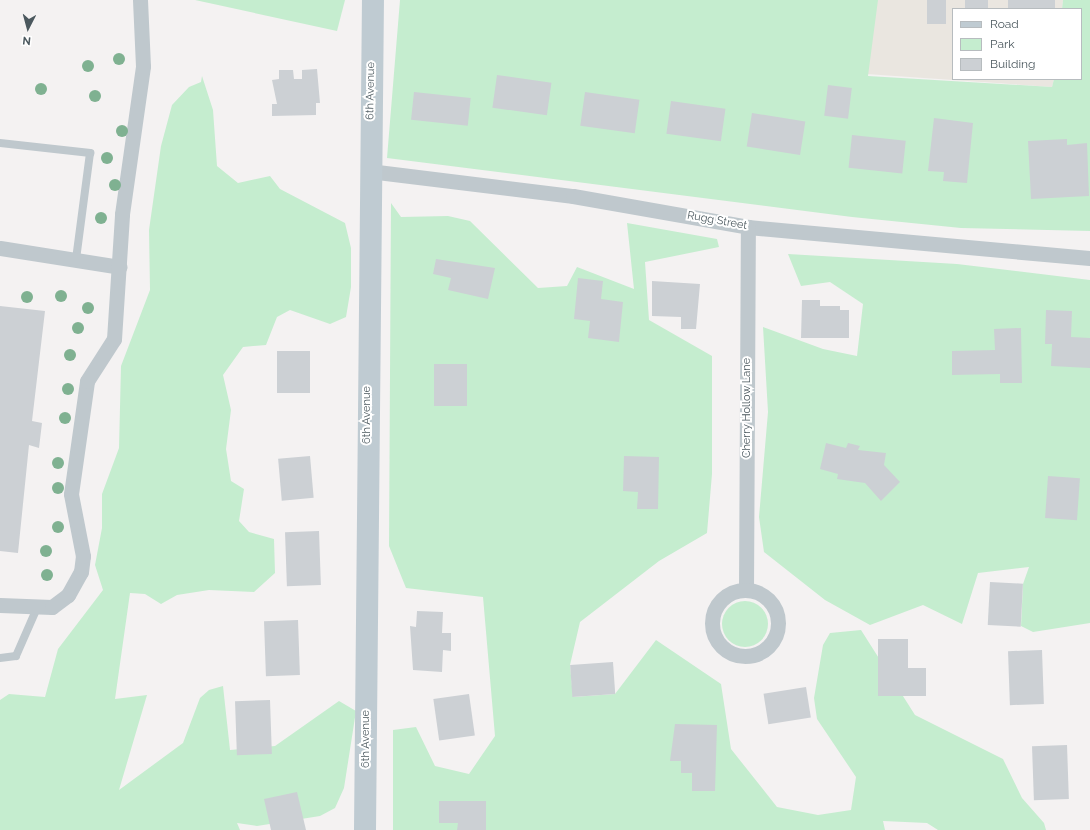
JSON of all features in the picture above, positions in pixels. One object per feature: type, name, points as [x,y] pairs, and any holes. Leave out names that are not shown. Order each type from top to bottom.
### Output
[{"type":"street","points":[[0,605],[37,608],[60,603],[76,585],[81,572],[83,556],[71,494],[87,381],[114,339],[120,266],[122,214],[143,66],[140,0]]},
{"type":"street","name":"6th Avenue","points":[[366,830],[369,171],[373,0]]},
{"type":"street","name":"Rugg Street","points":[[369,171],[573,196],[748,227],[1067,254],[1090,258]]},
{"type":"street","name":"Cherry Hollow Lane","points":[[746,590],[748,227]]},
{"type":"street","points":[[0,248],[120,266]]},
{"type":"street","points":[[746,590],[766,597],[777,615],[778,626],[776,636],[762,652],[741,656],[721,646],[714,637],[712,620],[717,605],[725,596],[746,590]]},
{"type":"lane","points":[[0,143],[90,152],[76,260]]},
{"type":"lane","points":[[0,658],[16,656],[37,608]]},
{"type":"shaded area","points":[[877,0],[1063,0],[1062,8],[952,8],[952,80],[1054,80],[1052,87],[866,74]]},
{"type":"green space","points":[[195,0],[345,0],[337,31]]},
{"type":"green space","points":[[400,0],[878,0],[868,76],[1052,87],[1054,80],[1082,80],[1082,8],[1062,8],[1063,0],[1090,0],[1090,231],[961,228],[852,217],[387,158]]},
{"type":"green space","points":[[202,76],[213,110],[217,166],[238,183],[270,176],[280,189],[345,223],[351,248],[351,287],[346,317],[330,324],[290,310],[277,317],[266,345],[243,347],[223,375],[231,410],[226,449],[231,481],[244,489],[239,521],[249,532],[274,539],[275,573],[254,592],[209,590],[177,595],[161,604],[145,594],[130,593],[115,699],[147,695],[119,790],[183,743],[200,698],[209,690],[223,686],[230,750],[275,746],[339,701],[356,711],[344,788],[335,808],[320,816],[257,826],[237,823],[240,830],[0,830],[0,700],[9,694],[45,697],[58,649],[103,590],[95,565],[102,528],[102,494],[119,448],[121,366],[150,290],[149,230],[161,146],[172,105],[189,87],[201,82]]},
{"type":"green space","points":[[391,203],[401,217],[448,216],[470,221],[538,288],[567,286],[577,267],[634,289],[627,223],[717,239],[719,247],[645,262],[649,320],[712,356],[712,474],[707,533],[659,561],[580,622],[570,665],[573,697],[615,694],[656,640],[721,684],[731,749],[777,807],[818,815],[851,810],[856,777],[817,719],[814,698],[823,645],[830,633],[861,630],[915,715],[1003,759],[1022,798],[1044,823],[1046,830],[938,830],[927,823],[883,821],[885,830],[393,830],[393,730],[416,727],[435,766],[469,774],[495,736],[483,597],[406,588],[389,546]]},
{"type":"green space","points":[[788,254],[957,264],[1090,280],[1090,623],[1033,632],[1021,626],[1023,584],[1029,567],[978,573],[962,624],[923,605],[870,625],[825,600],[764,552],[759,517],[768,412],[763,327],[823,349],[857,356],[863,304],[830,282],[801,286]]},
{"type":"green space","points":[[745,601],[758,605],[764,611],[768,624],[764,637],[758,643],[745,647],[732,643],[726,637],[722,624],[726,611],[732,605]]},
{"type":"building","points":[[927,0],[946,0],[946,24],[927,24]]},
{"type":"building","points":[[965,0],[988,0],[988,8],[965,8]]},
{"type":"building","points":[[1008,0],[1055,0],[1055,8],[1008,8]]},
{"type":"building","points":[[317,69],[320,103],[316,103],[316,115],[272,116],[272,104],[277,104],[272,80],[279,79],[279,70],[293,70],[294,79],[302,79],[302,70]]},
{"type":"building","points":[[497,75],[551,83],[547,115],[492,108]]},
{"type":"building","points":[[828,85],[852,88],[848,119],[824,116]]},
{"type":"building","points":[[414,92],[471,98],[468,126],[411,120]]},
{"type":"building","points":[[585,92],[639,100],[635,133],[580,126]]},
{"type":"building","points":[[671,101],[725,109],[721,141],[666,134]]},
{"type":"building","points":[[752,113],[805,121],[800,155],[747,147]]},
{"type":"building","points":[[934,118],[973,123],[967,183],[943,181],[944,172],[928,171]]},
{"type":"building","points":[[852,135],[906,141],[902,173],[849,168]]},
{"type":"building","points":[[1067,139],[1067,145],[1087,143],[1089,196],[1031,199],[1028,141]]},
{"type":"building","points":[[436,259],[495,268],[488,299],[448,290],[451,278],[433,274]]},
{"type":"building","points":[[578,278],[603,281],[601,299],[623,302],[619,342],[588,338],[590,321],[574,319]]},
{"type":"building","points":[[652,281],[700,284],[696,329],[681,329],[681,317],[652,316]]},
{"type":"building","points":[[802,300],[820,300],[820,306],[840,306],[840,310],[849,310],[849,338],[801,338]]},
{"type":"building","points":[[0,306],[45,311],[32,421],[42,423],[39,448],[29,445],[18,553],[0,551]]},
{"type":"building","points":[[1046,310],[1072,311],[1071,337],[1090,338],[1090,368],[1051,366],[1052,344],[1045,344]]},
{"type":"building","points":[[1021,328],[1022,383],[1000,383],[1000,374],[952,375],[952,351],[995,350],[994,329]]},
{"type":"building","points":[[277,351],[310,351],[310,393],[277,393]]},
{"type":"building","points":[[434,364],[467,364],[467,406],[434,406]]},
{"type":"building","points":[[826,443],[846,448],[848,443],[860,446],[858,450],[886,453],[884,465],[900,482],[881,501],[865,483],[837,479],[838,474],[820,469]]},
{"type":"building","points":[[310,456],[314,498],[282,501],[278,459]]},
{"type":"building","points":[[624,456],[659,457],[658,509],[637,509],[638,492],[623,491]]},
{"type":"building","points":[[1048,476],[1080,478],[1077,520],[1045,518]]},
{"type":"building","points":[[319,531],[321,585],[287,586],[285,532]]},
{"type":"building","points":[[990,582],[1023,584],[1021,627],[988,625]]},
{"type":"building","points":[[417,611],[443,612],[442,633],[451,633],[451,651],[443,650],[442,672],[413,670],[410,626],[416,627]]},
{"type":"building","points":[[298,620],[300,675],[266,676],[264,621]]},
{"type":"building","points":[[878,639],[908,639],[908,668],[926,668],[926,696],[878,696]]},
{"type":"building","points":[[1042,650],[1044,704],[1010,705],[1008,651]]},
{"type":"building","points":[[613,662],[615,694],[572,697],[570,665]]},
{"type":"building","points":[[806,687],[811,718],[768,724],[764,694]]},
{"type":"building","points":[[469,694],[475,736],[439,741],[433,699]]},
{"type":"building","points":[[270,700],[272,754],[237,755],[235,701]]},
{"type":"building","points":[[675,724],[717,725],[715,791],[692,791],[692,773],[681,773],[681,761],[670,761]]},
{"type":"building","points":[[1067,745],[1069,799],[1034,800],[1032,746]]},
{"type":"building","points":[[297,792],[306,830],[271,830],[264,799]]},
{"type":"building","points":[[439,801],[486,801],[486,830],[457,830],[458,823],[439,823]]}]
